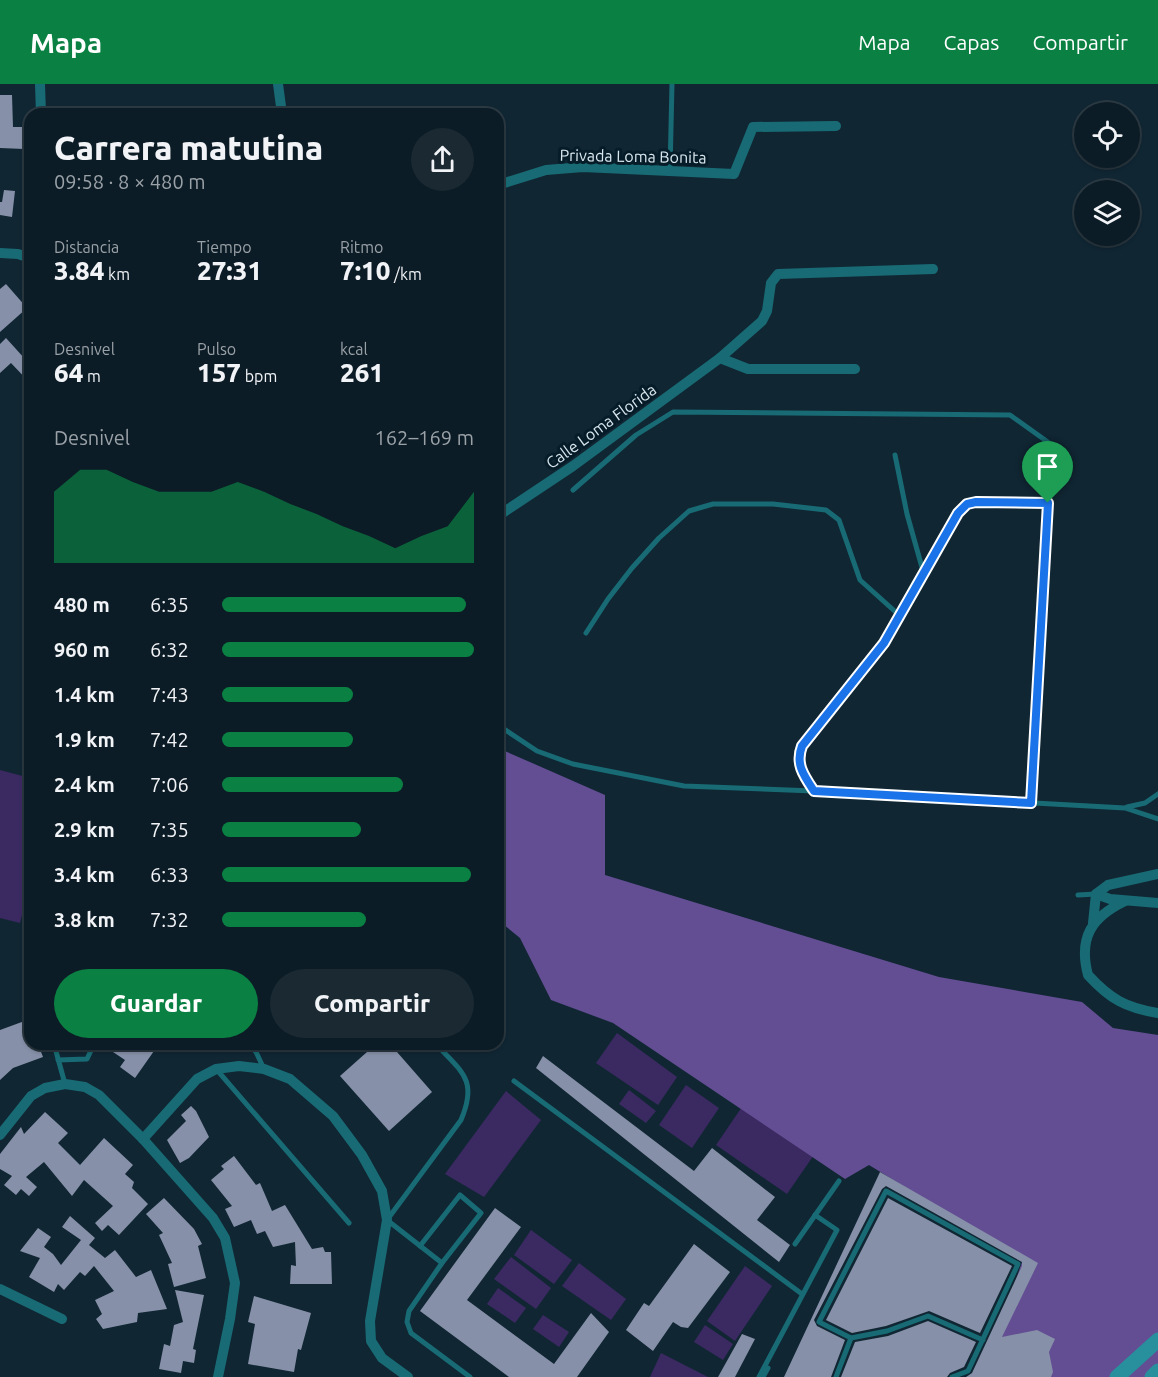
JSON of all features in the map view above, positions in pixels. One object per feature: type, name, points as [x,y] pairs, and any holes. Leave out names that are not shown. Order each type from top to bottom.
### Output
[{"type":"main road","points":[[1117,1377],[1158,1340]]},
{"type":"main road","points":[[1152,1377],[1158,1371]]},
{"type":"street","points":[[40,84],[41,108]]},
{"type":"street","points":[[278,84],[281,108]]},
{"type":"street","name":"Privada Loma Bonita","points":[[504,183],[546,170],[583,167],[734,174],[753,128],[836,126]]},
{"type":"street","points":[[0,253],[24,256]]},
{"type":"street","name":"Calle Loma Florida","points":[[504,512],[573,466],[720,358],[762,321],[767,311],[771,283],[778,274],[933,269]]},
{"type":"street","points":[[720,358],[748,369],[855,369]]},
{"type":"street","points":[[1158,874],[1108,885],[1096,894],[1093,923],[1086,938],[1086,968],[1088,975],[1099,987],[1125,1005],[1137,1010],[1158,1013]]},
{"type":"street","points":[[1096,894],[1103,898],[1158,903]]},
{"type":"street","points":[[1093,923],[1108,909],[1125,901]]},
{"type":"street","points":[[143,1139],[197,1079],[216,1069],[239,1066],[264,1069],[290,1079],[333,1116],[362,1155],[382,1191],[387,1220],[370,1321],[371,1341],[382,1359],[408,1377]]},
{"type":"street","points":[[0,1136],[31,1096],[45,1088],[65,1084],[85,1087],[99,1095],[143,1139],[213,1218],[225,1238],[235,1283],[218,1377]]},
{"type":"street","points":[[0,1289],[62,1318]]},
{"type":"lane","points":[[670,171],[672,84]]},
{"type":"lane","points":[[573,490],[636,435],[673,412],[1010,416],[1052,445],[1031,803]]},
{"type":"lane","points":[[895,455],[907,514],[924,571]]},
{"type":"lane","points":[[814,791],[801,771],[799,761],[802,746],[884,643],[958,513],[967,504],[976,502],[1048,503]]},
{"type":"lane","points":[[586,633],[608,599],[659,538],[689,512],[713,504],[773,504],[826,510],[839,520],[860,580],[899,615]]},
{"type":"lane","points":[[504,729],[537,752],[573,764],[684,786],[1125,808],[1158,819]]},
{"type":"lane","points":[[1125,808],[1144,803],[1158,794]]},
{"type":"lane","points":[[1078,895],[1096,894]]},
{"type":"lane","points":[[56,1050],[65,1084]]},
{"type":"lane","points":[[58,1060],[87,1059],[91,1050]]},
{"type":"lane","points":[[254,1050],[264,1069]]},
{"type":"lane","points":[[442,1050],[461,1070],[468,1084],[469,1102],[461,1120],[387,1220],[442,1263]]},
{"type":"lane","points":[[216,1069],[349,1223]]},
{"type":"lane","points":[[514,1081],[802,1294]]},
{"type":"lane","points":[[795,1244],[839,1181]]},
{"type":"lane","points":[[952,1377],[968,1371],[983,1340],[1018,1264],[886,1191],[819,1322],[851,1338],[887,1331],[928,1316],[983,1340]]},
{"type":"lane","points":[[420,1246],[460,1195],[481,1213],[442,1263],[409,1311],[407,1322],[411,1333],[470,1377]]},
{"type":"lane","points":[[761,1377],[837,1230],[815,1215]]},
{"type":"lane","points":[[836,1377],[851,1338]]},
{"type":"lane","points":[[761,1377],[768,1368]]},
{"type":"shaded area","points":[[504,751],[605,795],[605,875],[939,977],[1082,1002],[1113,1028],[1158,1035],[1158,1377],[1003,1377],[986,1368],[1023,1259],[869,1165],[845,1179],[613,1023],[551,1000],[520,938],[504,925]]},
{"type":"shaded area","points":[[0,770],[24,776],[24,907],[20,923],[0,918]]},
{"type":"shaded area","points":[[617,1033],[677,1077],[658,1105],[596,1063]]},
{"type":"shaded area","points":[[686,1085],[719,1108],[692,1148],[659,1125]]},
{"type":"shaded area","points":[[629,1090],[656,1111],[646,1123],[619,1104]]},
{"type":"shaded area","points":[[506,1091],[541,1120],[484,1197],[445,1174]]},
{"type":"shaded area","points":[[748,1098],[818,1149],[787,1194],[716,1145]]},
{"type":"shaded area","points":[[531,1230],[572,1260],[554,1284],[514,1255]]},
{"type":"shaded area","points":[[511,1257],[551,1288],[536,1309],[494,1279]]},
{"type":"shaded area","points":[[579,1263],[626,1299],[611,1320],[562,1286]]},
{"type":"shaded area","points":[[745,1266],[772,1286],[735,1341],[707,1321]]},
{"type":"shaded area","points":[[498,1288],[526,1308],[515,1323],[487,1304]]},
{"type":"shaded area","points":[[543,1315],[569,1332],[559,1347],[533,1329]]},
{"type":"shaded area","points":[[705,1325],[733,1344],[723,1360],[694,1342]]},
{"type":"shaded area","points":[[661,1353],[708,1377],[650,1377]]},
{"type":"building","points":[[0,95],[12,95],[13,127],[24,127],[24,149],[0,148]]},
{"type":"building","points":[[4,190],[15,191],[12,217],[0,215],[0,202],[2,202]]},
{"type":"building","points":[[6,284],[24,305],[24,311],[0,332],[0,289]]},
{"type":"building","points":[[6,338],[24,358],[24,377],[11,363],[0,373],[0,344]]},
{"type":"building","points":[[24,1021],[24,1050],[40,1050],[43,1057],[13,1068],[0,1080],[0,1030]]},
{"type":"building","points":[[110,1050],[154,1051],[135,1078],[120,1067],[125,1060]]},
{"type":"building","points":[[369,1050],[395,1050],[432,1092],[389,1131],[340,1076]]},
{"type":"building","points":[[543,1056],[694,1171],[712,1148],[775,1197],[757,1220],[790,1245],[779,1262],[536,1068]]},
{"type":"building","points":[[191,1106],[196,1111],[209,1137],[189,1158],[180,1163],[167,1140],[186,1121],[181,1115]]},
{"type":"building","points":[[45,1112],[68,1133],[58,1143],[80,1165],[104,1138],[133,1165],[125,1174],[134,1182],[132,1188],[148,1204],[119,1235],[108,1225],[102,1231],[95,1223],[113,1206],[84,1180],[72,1196],[44,1162],[26,1177],[37,1187],[29,1196],[21,1189],[16,1195],[4,1185],[12,1176],[0,1169],[0,1154],[21,1127],[24,1134]]},
{"type":"building","points":[[234,1156],[256,1185],[260,1183],[272,1211],[285,1205],[312,1249],[323,1247],[325,1252],[331,1252],[332,1284],[290,1284],[291,1265],[296,1266],[295,1242],[273,1247],[265,1231],[257,1234],[251,1220],[234,1227],[225,1209],[232,1206],[211,1180],[224,1169],[221,1166]]},
{"type":"building","points":[[880,1172],[1038,1263],[1002,1337],[1037,1330],[1055,1339],[1049,1352],[1053,1372],[1051,1377],[966,1377],[972,1373],[1022,1262],[886,1186],[882,1189],[814,1320],[817,1326],[845,1340],[831,1377],[784,1377]]},
{"type":"building","points":[[164,1198],[194,1229],[202,1244],[198,1246],[206,1278],[174,1287],[168,1264],[172,1263],[159,1235],[163,1233],[146,1214]]},
{"type":"building","points":[[888,1198],[1012,1266],[980,1333],[929,1311],[886,1326],[852,1333],[826,1320]]},
{"type":"building","points":[[495,1208],[521,1227],[467,1300],[554,1364],[591,1313],[609,1332],[577,1377],[509,1377],[420,1311]]},
{"type":"building","points":[[70,1216],[95,1238],[89,1245],[105,1258],[115,1250],[136,1277],[151,1270],[167,1309],[138,1313],[137,1322],[103,1329],[96,1319],[102,1314],[95,1300],[114,1291],[94,1266],[85,1276],[80,1272],[64,1290],[58,1284],[54,1292],[29,1277],[40,1258],[20,1251],[38,1228],[51,1237],[44,1247],[61,1265],[81,1240],[62,1227]]},
{"type":"building","points":[[694,1244],[730,1272],[688,1328],[673,1322],[653,1351],[626,1330],[644,1303],[649,1306]]},
{"type":"building","points":[[175,1290],[204,1295],[193,1349],[196,1350],[194,1363],[183,1361],[181,1373],[159,1369],[164,1344],[170,1346],[174,1325],[183,1322]]},
{"type":"building","points":[[254,1296],[311,1313],[301,1350],[298,1349],[294,1372],[248,1364],[255,1324],[248,1322]]},
{"type":"building","points":[[928,1321],[976,1342],[964,1367],[950,1373],[947,1377],[841,1377],[855,1342],[888,1336]]},
{"type":"building","points":[[742,1334],[755,1339],[735,1377],[718,1377]]},
{"type":"route","points":[[976,502],[1048,503],[1031,803],[814,791],[801,771],[799,753],[802,746],[884,643],[958,513],[967,504],[976,502]]}]
